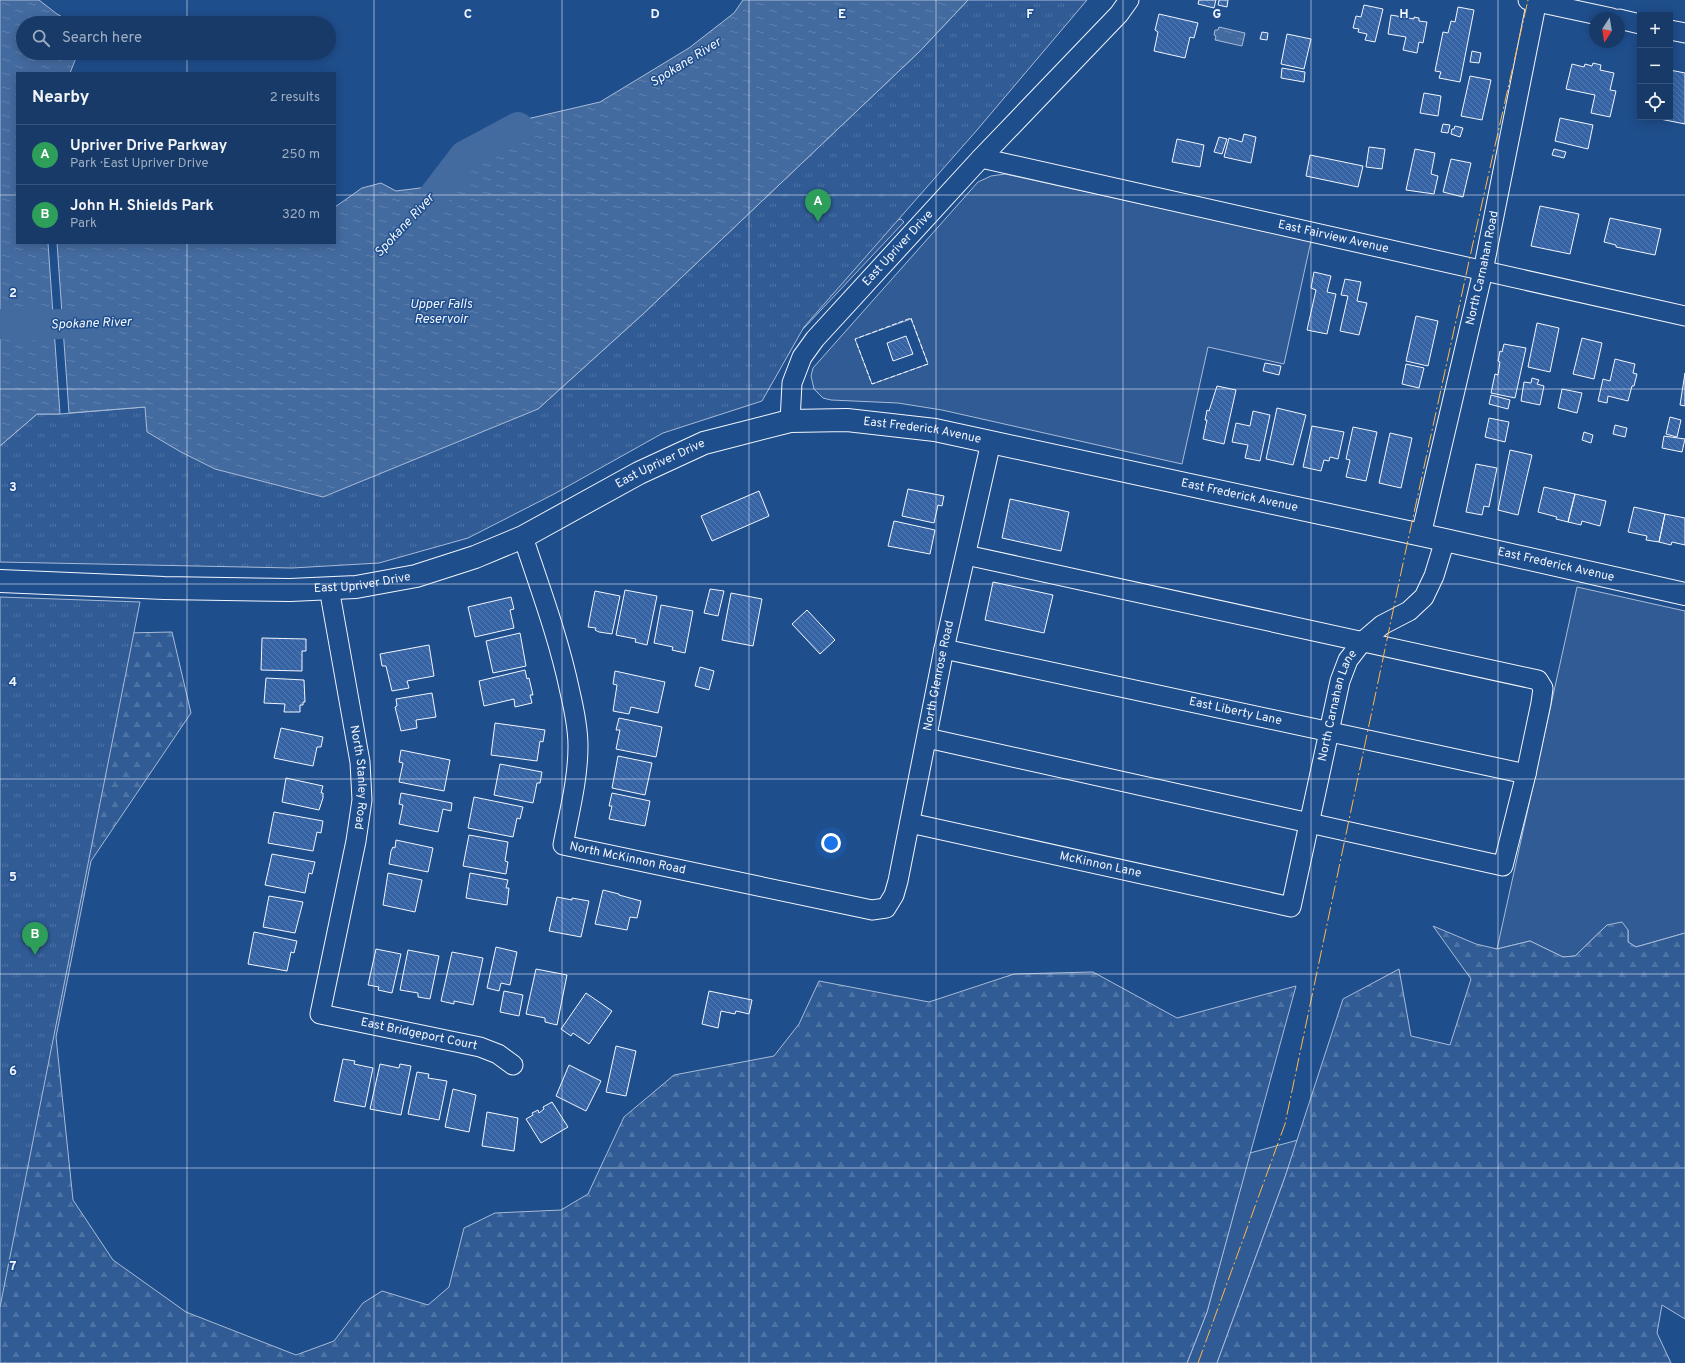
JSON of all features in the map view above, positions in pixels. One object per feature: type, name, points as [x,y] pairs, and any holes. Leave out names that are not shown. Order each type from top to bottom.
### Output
[{"type":"main road","name":"East Frederick Avenue","points":[[790,421],[847,420],[935,430],[1445,540],[1685,594]]},
{"type":"main road","name":"East Upriver Drive","points":[[0,581],[164,588],[290,590],[356,587],[416,576],[475,557],[523,537],[639,473],[704,444],[790,421]]},
{"type":"street","name":"East Upriver Drive","points":[[790,421],[792,383],[802,357],[815,339],[981,158],[1119,14],[1129,0]]},
{"type":"street","points":[[1534,1],[1589,13]]},
{"type":"street","name":"North Carnahan Road","points":[[1421,535],[1483,271],[1534,1]]},
{"type":"street","points":[[1625,20],[1637,23]]},
{"type":"street","points":[[1673,31],[1685,33]]},
{"type":"street","name":"East Fairview Avenue","points":[[981,158],[1685,316]]},
{"type":"street","name":"North Glenrose Road","points":[[886,908],[894,895],[898,881],[944,649],[991,442]]},
{"type":"street","name":"North McKinnon Road","points":[[523,537],[547,605],[567,674],[576,718],[578,744],[577,773],[563,846],[872,910],[886,908]]},
{"type":"street","name":"North Carnahan Lane","points":[[1291,907],[1340,681],[1348,660],[1362,642],[1382,626],[1409,611],[1424,597],[1434,576],[1445,540]]},
{"type":"street","points":[[927,738],[1503,866],[1526,774],[1543,688],[1538,680],[966,555]]},
{"type":"street","name":"North Stanley Road","points":[[320,1014],[356,841],[362,800],[360,762],[328,588]]},
{"type":"street","name":"East Liberty Lane","points":[[944,649],[1526,774]]},
{"type":"street","name":"McKinnon Lane","points":[[910,823],[1291,907]]},
{"type":"street","name":"East Bridgeport Court","points":[[320,1014],[480,1047],[498,1054],[513,1065]]},
{"type":"shaded area","points":[[1005,174],[1311,241],[1284,364],[1208,347],[1182,464],[942,410],[898,403],[831,400],[823,398],[814,389],[811,376],[813,368],[978,182],[991,176]],"holes":[[[911,319],[928,364],[872,384],[855,339]]]},
{"type":"shaded area","points":[[901,219],[904,222],[789,344],[885,223]]},
{"type":"shaded area","points":[[1577,587],[1685,611],[1685,933],[1636,947],[1628,942],[1628,930],[1607,925],[1575,956],[1563,957],[1530,941],[1497,949]]},
{"type":"shaded area","points":[[1298,1140],[1217,1363],[1187,1363],[1207,1312],[1250,1153]]},
{"type":"green space","points":[[968,0],[1087,0],[977,130],[804,327],[762,401],[663,433],[554,494],[468,538],[379,563],[292,568],[0,562],[0,446],[37,414],[60,414],[145,407],[538,409],[643,314],[919,52]]},
{"type":"green space","points":[[0,597],[140,602],[0,1307]]},
{"type":"green space","points":[[172,632],[191,713],[91,861],[56,1037],[73,1200],[113,1260],[186,1312],[296,1355],[334,1341],[363,1303],[382,1291],[428,1305],[449,1287],[464,1228],[495,1213],[561,1210],[588,1194],[624,1117],[674,1075],[774,1056],[799,1024],[819,981],[929,1002],[1014,974],[1093,972],[1177,1018],[1296,986],[1207,1312],[1187,1363],[0,1363],[0,659],[33,635]]},
{"type":"green space","points":[[1622,922],[1628,930],[1628,942],[1636,947],[1685,933],[1685,1319],[1662,1305],[1657,1333],[1671,1363],[1217,1363],[1285,1177],[1343,999],[1399,969],[1411,1036],[1450,1045],[1471,979],[1433,926],[1476,944],[1497,949],[1530,941],[1563,957],[1575,956],[1607,925]]},
{"type":"water","points":[[0,0],[39,0],[61,16],[16,16],[16,60],[75,60],[70,72],[16,72],[16,244],[48,244],[60,414],[37,414],[0,446]]},
{"type":"water","name":"Upper Falls Reservoir","points":[[743,0],[968,0],[919,52],[643,314],[538,409],[323,497],[215,469],[181,452],[147,432],[145,407],[69,413],[57,244],[336,244],[336,206],[362,188],[381,183],[396,191],[428,187],[514,122],[600,102],[689,48],[734,13]]},
{"type":"water","points":[[1219,27],[1245,33],[1242,46],[1215,40],[1215,30],[1218,30]]},
{"type":"building","points":[[1199,0],[1216,0],[1214,8],[1198,4]]},
{"type":"building","points":[[1219,0],[1228,0],[1227,7],[1218,5]]},
{"type":"building","points":[[1364,5],[1383,9],[1375,42],[1365,40],[1367,34],[1358,32],[1359,29],[1353,28],[1356,16],[1361,17]]},
{"type":"building","points":[[1458,7],[1474,10],[1460,82],[1439,78],[1441,72],[1435,71],[1443,32],[1448,33],[1451,21],[1455,22]]},
{"type":"building","points":[[1159,14],[1198,23],[1194,38],[1190,37],[1185,58],[1154,51],[1158,32],[1155,30]]},
{"type":"building","points":[[1391,15],[1414,19],[1414,17],[1419,18],[1419,21],[1427,22],[1423,43],[1419,42],[1417,53],[1403,50],[1406,37],[1388,34]]},
{"type":"building","points":[[1262,32],[1268,33],[1267,40],[1260,39]]},
{"type":"building","points":[[1287,34],[1311,39],[1304,69],[1281,64]]},
{"type":"building","points":[[1472,51],[1481,53],[1479,63],[1470,62]]},
{"type":"building","points":[[1593,63],[1601,65],[1600,70],[1614,73],[1610,90],[1616,91],[1610,117],[1591,113],[1595,95],[1566,89],[1572,64],[1584,67],[1585,64],[1592,66]]},
{"type":"building","points":[[1282,68],[1305,72],[1304,82],[1281,78]]},
{"type":"building","points":[[1673,71],[1685,73],[1685,124],[1665,120],[1673,120]]},
{"type":"building","points":[[1470,76],[1491,80],[1482,120],[1461,116]]},
{"type":"building","points":[[1424,93],[1441,96],[1438,116],[1420,113]]},
{"type":"building","points":[[1560,118],[1593,125],[1588,149],[1555,141]]},
{"type":"building","points":[[1443,124],[1450,125],[1448,133],[1441,132]]},
{"type":"building","points":[[1455,126],[1463,128],[1460,137],[1451,134],[1452,129],[1454,129]]},
{"type":"building","points":[[1244,134],[1256,137],[1251,163],[1224,157],[1229,138],[1242,142]]},
{"type":"building","points":[[1219,137],[1227,139],[1222,154],[1214,152]]},
{"type":"building","points":[[1177,139],[1204,145],[1200,167],[1172,162]]},
{"type":"building","points":[[1369,147],[1385,149],[1382,169],[1366,167]]},
{"type":"building","points":[[1415,149],[1435,153],[1431,174],[1438,176],[1434,194],[1406,190]]},
{"type":"building","points":[[1554,149],[1566,152],[1564,158],[1552,155]]},
{"type":"building","points":[[1310,155],[1363,166],[1358,187],[1306,176]]},
{"type":"building","points":[[1451,159],[1471,163],[1463,197],[1443,192]]},
{"type":"building","points":[[1540,206],[1579,214],[1570,254],[1531,246]]},
{"type":"building","points":[[1610,218],[1661,229],[1655,255],[1616,247],[1616,245],[1604,242]]},
{"type":"building","points":[[1314,272],[1331,276],[1327,292],[1336,294],[1327,334],[1307,330],[1316,290],[1311,288]]},
{"type":"building","points":[[1345,279],[1361,282],[1357,301],[1367,303],[1359,335],[1340,331],[1348,296],[1341,295]]},
{"type":"building","points":[[1416,316],[1438,321],[1428,366],[1406,361]]},
{"type":"building","points":[[1537,323],[1559,328],[1550,372],[1528,367]]},
{"type":"building","points":[[906,336],[913,354],[893,361],[887,343]]},
{"type":"building","points":[[1582,338],[1602,343],[1594,379],[1573,374]]},
{"type":"building","points":[[1504,344],[1526,348],[1515,398],[1491,393],[1495,374],[1498,375],[1500,362],[1498,361],[1500,351],[1502,352]]},
{"type":"building","points":[[1615,359],[1635,364],[1633,373],[1637,374],[1628,401],[1608,396],[1607,403],[1598,401],[1603,379],[1610,381]]},
{"type":"building","points":[[1265,363],[1281,366],[1279,375],[1263,371]]},
{"type":"building","points":[[1406,364],[1424,368],[1419,388],[1402,384]]},
{"type":"building","points":[[1685,373],[1685,406],[1680,405]]},
{"type":"building","points":[[1532,378],[1539,380],[1537,384],[1544,386],[1540,405],[1521,401],[1524,382],[1531,383]]},
{"type":"building","points":[[1217,386],[1236,390],[1224,444],[1203,439],[1207,420],[1205,420],[1207,410],[1209,411]]},
{"type":"building","points":[[1562,389],[1582,393],[1577,413],[1558,408]]},
{"type":"building","points":[[1491,395],[1510,400],[1508,409],[1489,404]]},
{"type":"building","points":[[1277,408],[1306,415],[1293,465],[1266,459]]},
{"type":"building","points":[[1253,411],[1270,415],[1260,461],[1245,458],[1248,445],[1232,442],[1236,423],[1250,426]]},
{"type":"building","points":[[1670,417],[1681,420],[1677,437],[1666,434]]},
{"type":"building","points":[[1489,418],[1509,422],[1505,442],[1485,437]]},
{"type":"building","points":[[1615,425],[1627,428],[1625,437],[1613,434]]},
{"type":"building","points":[[1312,426],[1344,432],[1338,459],[1330,457],[1329,461],[1324,460],[1321,471],[1303,467]]},
{"type":"building","points":[[1353,427],[1377,432],[1366,481],[1346,477],[1350,460],[1346,459]]},
{"type":"building","points":[[1584,432],[1593,435],[1591,443],[1582,440]]},
{"type":"building","points":[[1390,433],[1412,438],[1401,488],[1379,483]]},
{"type":"building","points":[[1664,436],[1685,439],[1682,452],[1662,448]]},
{"type":"building","points":[[1510,450],[1532,455],[1518,515],[1498,510]]},
{"type":"building","points":[[1476,464],[1497,468],[1489,507],[1484,506],[1482,515],[1466,512]]},
{"type":"building","points":[[1544,487],[1575,494],[1568,522],[1556,519],[1557,517],[1538,512]]},
{"type":"building","points":[[908,489],[944,496],[942,506],[938,505],[934,523],[902,516]]},
{"type":"building","points":[[759,491],[769,516],[712,541],[701,516]]},
{"type":"building","points":[[1575,494],[1606,501],[1600,526],[1582,521],[1581,525],[1568,522]]},
{"type":"building","points":[[1010,499],[1069,512],[1061,551],[1002,538]]},
{"type":"building","points":[[1634,507],[1665,514],[1659,542],[1646,540],[1647,536],[1628,532]]},
{"type":"building","points":[[1665,514],[1685,518],[1685,545],[1672,542],[1671,545],[1659,542]]},
{"type":"building","points":[[894,521],[935,530],[930,554],[888,546]]},
{"type":"building","points":[[993,582],[1053,595],[1044,633],[985,620]]},
{"type":"building","points":[[710,589],[724,591],[718,616],[704,613]]},
{"type":"building","points":[[625,590],[657,596],[647,645],[635,642],[636,639],[616,635]]},
{"type":"building","points":[[595,591],[620,596],[612,634],[599,632],[595,630],[596,628],[588,627]]},
{"type":"building","points":[[731,593],[762,599],[753,646],[722,640]]},
{"type":"building","points":[[511,597],[514,609],[510,610],[514,628],[475,637],[468,607]]},
{"type":"building","points":[[661,605],[693,611],[685,653],[672,650],[673,647],[654,643]]},
{"type":"building","points":[[807,610],[835,640],[820,654],[792,624]]},
{"type":"building","points":[[520,633],[526,666],[493,673],[486,641]]},
{"type":"building","points":[[262,638],[306,639],[306,651],[302,651],[302,671],[261,670]]},
{"type":"building","points":[[429,645],[434,676],[407,681],[409,688],[392,691],[386,666],[382,666],[380,654]]},
{"type":"building","points":[[700,667],[714,671],[709,690],[695,686]]},
{"type":"building","points":[[525,670],[527,679],[529,678],[533,695],[530,695],[532,703],[515,707],[514,699],[484,706],[479,681]]},
{"type":"building","points":[[615,671],[665,682],[658,713],[631,707],[629,714],[613,711],[617,685],[613,684]]},
{"type":"building","points":[[266,678],[304,680],[305,702],[303,702],[303,705],[300,705],[300,712],[284,712],[285,704],[264,703]]},
{"type":"building","points":[[432,693],[436,717],[416,720],[417,728],[401,731],[395,707],[397,706],[396,699]]},
{"type":"building","points":[[619,718],[662,727],[656,757],[616,749],[620,730],[616,730]]},
{"type":"building","points":[[495,723],[545,730],[543,742],[540,741],[537,761],[491,755]]},
{"type":"building","points":[[281,728],[323,737],[321,747],[317,747],[313,766],[274,758]]},
{"type":"building","points":[[401,750],[450,760],[444,791],[399,782],[403,763],[399,762]]},
{"type":"building","points":[[618,756],[652,763],[645,795],[612,788]]},
{"type":"building","points":[[500,764],[542,772],[540,783],[537,783],[533,803],[494,795]]},
{"type":"building","points":[[286,778],[323,786],[321,793],[323,793],[323,798],[319,810],[282,802]]},
{"type":"building","points":[[401,793],[452,803],[451,811],[443,809],[438,832],[399,824],[403,805],[399,804]]},
{"type":"building","points":[[612,793],[650,801],[645,826],[609,819],[612,806],[609,806]]},
{"type":"building","points":[[474,797],[523,807],[520,819],[517,818],[513,837],[468,828]]},
{"type":"building","points":[[274,812],[323,821],[321,833],[317,832],[313,851],[268,843]]},
{"type":"building","points":[[469,835],[508,842],[505,861],[508,862],[506,874],[463,866]]},
{"type":"building","points":[[396,840],[433,848],[428,872],[389,864],[391,851],[393,847],[395,848]]},
{"type":"building","points":[[272,854],[315,862],[312,874],[309,873],[305,893],[265,885]]},
{"type":"building","points":[[388,873],[422,880],[415,912],[383,905]]},
{"type":"building","points":[[470,873],[508,880],[506,888],[509,888],[507,905],[466,898]]},
{"type":"building","points":[[603,890],[641,901],[637,918],[630,917],[627,930],[595,924]]},
{"type":"building","points":[[269,896],[303,902],[295,933],[263,927]]},
{"type":"building","points":[[557,897],[589,901],[581,937],[549,931]]},
{"type":"building","points":[[254,932],[297,941],[294,953],[291,952],[287,971],[248,964]]},
{"type":"building","points":[[496,947],[517,952],[510,985],[501,983],[499,991],[487,988]]},
{"type":"building","points":[[376,949],[401,954],[392,993],[378,990],[379,987],[368,985]]},
{"type":"building","points":[[408,950],[439,956],[430,999],[418,997],[418,993],[400,990]]},
{"type":"building","points":[[452,952],[483,958],[473,1005],[454,1001],[454,1004],[441,1001]]},
{"type":"building","points":[[536,969],[567,975],[557,1025],[545,1022],[545,1018],[526,1014]]},
{"type":"building","points":[[504,991],[523,995],[519,1016],[500,1012]]},
{"type":"building","points":[[709,991],[752,1000],[749,1014],[736,1011],[735,1014],[721,1011],[718,1028],[702,1024]]},
{"type":"building","points":[[586,993],[612,1011],[589,1044],[573,1033],[571,1036],[561,1029]]},
{"type":"building","points":[[616,1046],[636,1051],[626,1096],[606,1092]]},
{"type":"building","points":[[343,1059],[355,1061],[354,1064],[373,1068],[365,1107],[334,1101]]},
{"type":"building","points":[[380,1064],[399,1068],[400,1064],[411,1066],[401,1115],[370,1109]]},
{"type":"building","points":[[569,1065],[601,1081],[586,1111],[556,1096]]},
{"type":"building","points":[[417,1072],[429,1074],[428,1078],[447,1081],[439,1120],[408,1114]]},
{"type":"building","points":[[453,1089],[476,1095],[469,1132],[445,1127]]},
{"type":"building","points":[[552,1102],[568,1127],[541,1143],[526,1119],[538,1110],[539,1113],[544,1109],[543,1107]]},
{"type":"building","points":[[487,1112],[518,1118],[514,1151],[482,1146]]},
{"type":"waterway","name":"Spokane River","points":[[432,198],[464,156],[518,127]]},
{"type":"waterway","name":"Spokane River","points":[[0,324],[18,326],[104,322]]},
{"type":"fence","points":[[911,318],[928,364],[872,384],[855,339],[911,318]]},
{"type":"power","points":[[1198,1363],[1285,1124],[1405,554],[1528,0]]},
{"type":"place","name":"Upriver Drive Parkway","points":[[818,222]]},
{"type":"place","name":"John H. Shields Park","points":[[35,955]]}]
